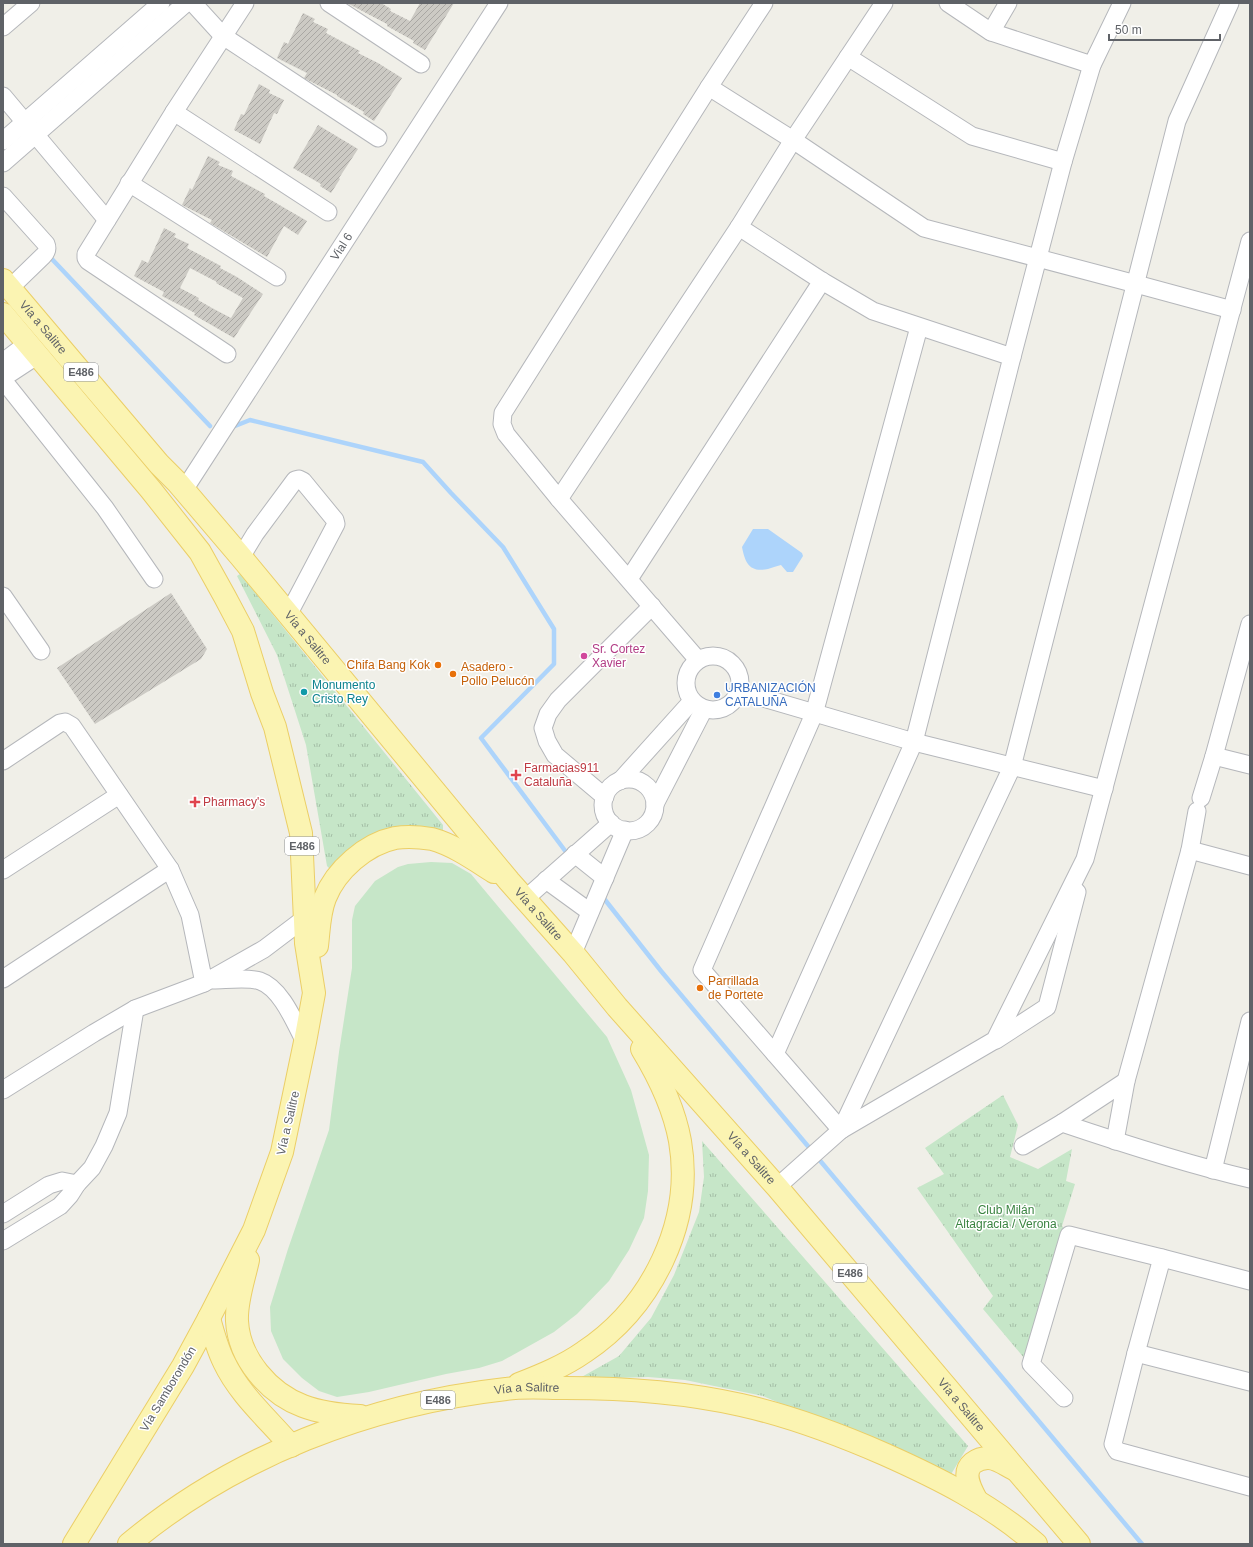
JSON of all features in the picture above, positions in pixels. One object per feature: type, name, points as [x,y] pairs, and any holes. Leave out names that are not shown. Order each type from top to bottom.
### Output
[{"type":"main road","name":"Vía a Salitre","points":[[6,284],[159,464],[184,490],[241,557],[509,881],[776,1187],[1079,1544]]},
{"type":"main road","name":"Vía a Salitre","points":[[3,314],[151,490],[200,552],[242,631],[262,693],[275,727],[301,833],[306,943],[314,993],[282,1152],[254,1230]]},
{"type":"main road","points":[[314,993],[320,917],[326,897],[334,880],[343,870],[372,847],[395,838],[406,837],[433,840],[471,857],[509,881]]},
{"type":"main road","points":[[507,1388],[550,1372],[578,1356],[616,1326],[633,1308],[655,1277],[674,1230],[680,1198],[683,1166],[680,1140],[676,1123],[656,1074],[617,1006]]},
{"type":"main road","points":[[254,1230],[239,1299],[237,1320],[242,1342],[251,1364],[273,1388],[283,1396],[303,1406],[329,1413],[369,1417]]},
{"type":"main road","name":"Vía Samborondón","points":[[74,1544],[183,1366],[254,1230]]},
{"type":"main road","points":[[209,1318],[220,1354],[230,1373],[246,1395],[291,1446]]},
{"type":"main road","name":"Vía a Salitre","points":[[369,1417],[424,1403],[507,1388],[594,1388],[654,1392],[741,1405],[841,1435],[907,1464],[977,1501],[1006,1520],[1036,1544]]},
{"type":"main road","points":[[129,1544],[198,1494],[241,1470],[329,1430],[369,1417]]},
{"type":"main road","points":[[977,1501],[971,1490],[967,1477],[968,1470],[976,1461],[988,1458],[994,1459],[1017,1470]]},
{"type":"street","points":[[3,27],[31,3]]},
{"type":"street","points":[[3,163],[30,129],[161,3]]},
{"type":"street","points":[[3,141],[30,129],[186,3]]},
{"type":"street","points":[[193,3],[223,36],[378,138]]},
{"type":"street","points":[[227,354],[88,261],[86,254],[129,183],[245,3]]},
{"type":"street","points":[[328,3],[421,64]]},
{"type":"street","name":"Vial 6","points":[[184,490],[499,3]]},
{"type":"street","points":[[698,660],[559,500],[506,434],[502,424],[502,413],[764,3]]},
{"type":"street","points":[[559,500],[740,227],[793,140],[884,3]]},
{"type":"street","points":[[948,3],[992,32],[1092,65]]},
{"type":"street","points":[[992,32],[1008,3]]},
{"type":"street","points":[[775,1054],[914,742],[1063,162],[1092,65],[1122,3]]},
{"type":"street","points":[[842,1130],[1012,767],[1177,121],[1230,3]]},
{"type":"street","points":[[848,57],[972,136],[1063,162]]},
{"type":"street","points":[[709,87],[793,140],[924,228],[1232,310]]},
{"type":"street","points":[[3,96],[107,220]]},
{"type":"street","points":[[174,112],[328,212]]},
{"type":"street","points":[[129,183],[277,277]]},
{"type":"street","points":[[3,196],[46,244],[47,248],[47,252],[43,256],[6,284]]},
{"type":"street","points":[[740,227],[822,281],[873,312],[1012,357]]},
{"type":"street","points":[[776,1187],[842,1130],[995,1040],[1047,1007],[1250,241]]},
{"type":"street","points":[[629,579],[822,281]]},
{"type":"street","points":[[842,1130],[702,970],[814,714],[919,327]]},
{"type":"street","points":[[3,362],[33,349]]},
{"type":"street","points":[[33,349],[3,379],[105,508],[154,579]]},
{"type":"street","points":[[241,557],[295,480],[298,479],[303,481],[335,520],[336,524],[288,615]]},
{"type":"street","points":[[3,596],[41,651]]},
{"type":"street","points":[[605,797],[555,755],[547,741],[543,728],[548,714],[558,700],[652,606]]},
{"type":"street","points":[[1115,1141],[1126,1080],[1190,850],[1199,804],[1244,667],[1250,624]]},
{"type":"street","points":[[707,656],[725,658],[733,664],[738,672],[740,681],[739,691],[735,699],[724,707],[712,710],[698,705],[687,691],[686,679],[690,668],[698,660],[707,656]]},
{"type":"street","points":[[739,691],[914,742],[1104,789]]},
{"type":"street","points":[[698,705],[655,804],[653,815],[646,825],[636,830],[618,827],[604,811],[605,797],[611,788],[698,705]]},
{"type":"street","points":[[3,761],[60,723],[66,722],[72,726],[170,869],[190,915],[208,982]]},
{"type":"street","points":[[1214,756],[1250,765]]},
{"type":"street","points":[[620,781],[632,780],[644,784],[652,793],[655,804]]},
{"type":"street","points":[[3,870],[119,795]]},
{"type":"street","points":[[525,899],[575,854],[618,827]]},
{"type":"street","points":[[573,953],[604,878],[618,827]]},
{"type":"street","points":[[1190,850],[1250,866]]},
{"type":"street","points":[[575,854],[604,878]]},
{"type":"street","points":[[995,1040],[1085,859]]},
{"type":"street","points":[[3,979],[170,869]]},
{"type":"street","points":[[546,880],[590,912]]},
{"type":"street","points":[[3,1090],[94,1032],[135,1009],[208,982],[264,949],[305,918]]},
{"type":"street","points":[[208,982],[255,980],[267,984],[282,1000],[305,1042]]},
{"type":"street","points":[[3,1241],[60,1206],[92,1168],[104,1146],[118,1113],[135,1009]]},
{"type":"street","points":[[1213,1170],[1244,1072],[1250,1021]]},
{"type":"street","points":[[1023,1146],[1062,1123],[1126,1080]]},
{"type":"street","points":[[1062,1123],[1115,1141],[1213,1170],[1250,1179]]},
{"type":"street","points":[[3,1214],[48,1185],[62,1181],[77,1184]]},
{"type":"street","points":[[1064,1398],[1031,1364],[1069,1235],[1250,1281]]},
{"type":"street","points":[[1162,1258],[1113,1444],[1116,1451],[1250,1487]]},
{"type":"street","points":[[1136,1353],[1250,1382]]},
{"type":"green space","points":[[240,574],[443,825],[443,830],[408,828],[332,871],[327,866],[306,745],[277,655],[237,576]]},
{"type":"green space","points":[[431,862],[452,863],[471,874],[607,1037],[631,1090],[649,1155],[648,1191],[644,1218],[629,1250],[609,1281],[577,1314],[554,1332],[502,1361],[479,1368],[369,1392],[337,1397],[319,1391],[302,1378],[283,1359],[271,1331],[270,1307],[288,1249],[329,1130],[352,968],[352,920],[355,906],[375,881],[398,867],[408,864]]},
{"type":"green space","name":"Club Milán Altagracia / Verona","points":[[1003,1095],[1018,1125],[1010,1157],[1038,1169],[1072,1149],[1066,1181],[1075,1184],[1062,1226],[1066,1231],[1025,1359],[983,1309],[993,1296],[917,1188],[944,1174],[925,1148]]},
{"type":"green space","points":[[702,1141],[968,1446],[950,1476],[763,1396],[685,1380],[648,1377],[578,1379],[619,1356],[651,1318],[674,1275],[699,1212],[704,1177]]},
{"type":"water","points":[[753,529],[768,529],[802,553],[803,556],[793,572],[787,572],[781,565],[762,570],[752,568],[749,565],[742,547]]},
{"type":"building","points":[[347,3],[381,3],[391,9],[390,11],[410,21],[420,3],[454,3],[425,50],[413,43],[414,41],[387,26],[387,24]]},
{"type":"building","points":[[303,13],[315,19],[313,22],[328,29],[326,33],[360,51],[358,53],[402,78],[374,121],[363,114],[364,112],[337,95],[304,78],[307,73],[277,58],[284,42],[288,44]]},
{"type":"building","points":[[259,84],[270,90],[269,93],[284,100],[277,114],[274,113],[260,144],[234,130],[241,114],[244,115]]},
{"type":"building","points":[[318,125],[358,149],[331,193],[320,186],[321,184],[293,168]]},
{"type":"building","points":[[208,156],[220,162],[218,165],[233,171],[231,176],[265,194],[264,196],[307,221],[298,235],[284,226],[267,257],[210,223],[212,220],[182,205],[190,188],[192,190]]},
{"type":"building","points":[[164,228],[176,234],[174,237],[189,244],[187,248],[221,266],[220,268],[263,294],[234,338],[194,315],[195,313],[162,296],[164,292],[134,276],[142,260],[148,263]],"holes":[[[190,268],[217,282],[216,283],[243,298],[231,318],[198,300],[199,298],[180,288]]]},
{"type":"building","points":[[171,593],[207,649],[201,659],[95,724],[57,668]]},
{"type":"waterway","points":[[50,257],[210,426]]},
{"type":"waterway","points":[[230,428],[250,420],[423,462],[503,547],[554,629],[554,664],[481,738],[569,856]]},
{"type":"waterway","points":[[602,896],[661,971],[812,1151]]},
{"type":"waterway","points":[[817,1157],[1142,1544]]},
{"type":"place","name":"Sr. Cortez Xavier","points":[[584,656]]},
{"type":"place","name":"Chifa Bang Kok","points":[[438,665]]},
{"type":"place","name":"Asadero - Pollo Pelucón","points":[[453,674]]},
{"type":"place","name":"Monumento Cristo Rey","points":[[304,692]]},
{"type":"place","name":"URBANIZACIÓN CATALUÑA","points":[[717,695]]},
{"type":"place","name":"Farmacias911 Cataluña","points":[[516,775]]},
{"type":"place","name":"Pharmacy's","points":[[195,802]]},
{"type":"place","name":"Parrillada de Portete","points":[[700,988]]}]
